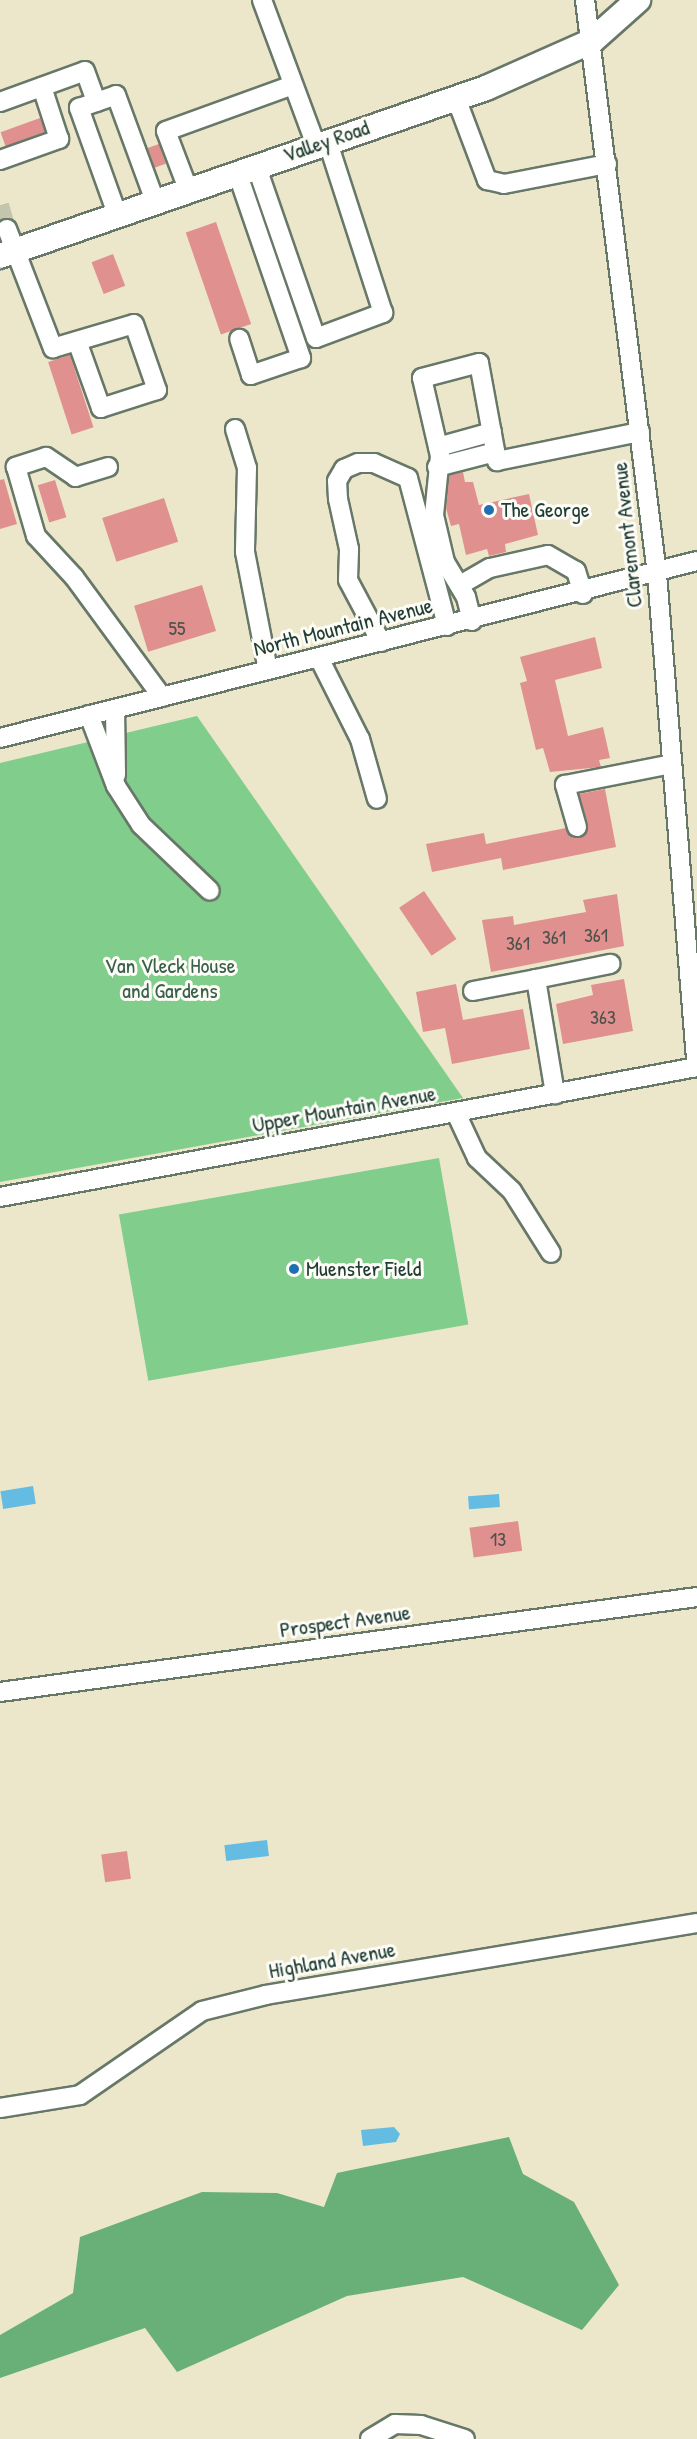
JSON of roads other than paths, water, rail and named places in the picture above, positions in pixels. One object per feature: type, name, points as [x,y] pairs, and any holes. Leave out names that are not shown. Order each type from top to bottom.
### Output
[{"type":"main road","name":"Valley Road","points":[[7,245],[117,214],[456,98],[592,41],[638,0]]},
{"type":"street","points":[[247,169],[316,338],[383,313],[322,143],[293,85],[262,0]]},
{"type":"street","name":"Claremont Avenue","points":[[585,0],[592,41],[657,574],[697,1067]]},
{"type":"street","points":[[0,102],[86,71],[96,102]]},
{"type":"street","points":[[188,189],[166,131],[293,85]]},
{"type":"street","points":[[0,160],[59,139],[42,87]]},
{"type":"street","points":[[117,214],[79,108],[116,94],[155,201]]},
{"type":"street","points":[[456,98],[487,180],[504,184],[607,164]]},
{"type":"street","points":[[239,339],[251,375],[301,358],[247,169]]},
{"type":"street","points":[[7,245],[53,348],[134,324],[157,390],[101,408],[77,341]]},
{"type":"street","points":[[472,621],[460,585],[446,562],[434,515],[438,447],[422,378],[479,363],[497,461],[640,432]]},
{"type":"street","points":[[235,429],[247,468],[245,552],[268,670]]},
{"type":"street","points":[[438,447],[492,432]]},
{"type":"street","points":[[437,467],[495,452]]},
{"type":"street","points":[[108,467],[76,477],[46,457],[16,467],[36,536],[74,578],[162,697]]},
{"type":"street","points":[[381,642],[348,580],[349,549],[338,499],[340,475],[358,463],[374,463],[408,477],[447,626]]},
{"type":"street","points":[[460,585],[490,568],[549,555],[576,571],[583,594]]},
{"type":"street","name":"North Mountain Avenue","points":[[0,738],[381,642],[583,594],[697,561]]},
{"type":"street","points":[[319,658],[360,739],[377,799]]},
{"type":"street","points":[[115,709],[116,786]]},
{"type":"street","points":[[89,715],[116,786],[141,825],[210,891]]},
{"type":"street","points":[[577,827],[565,785],[672,764]]},
{"type":"street","points":[[473,992],[610,964]]},
{"type":"street","points":[[537,979],[555,1094]]},
{"type":"street","name":"Upper Mountain Avenue","points":[[0,1197],[697,1067]]},
{"type":"street","points":[[456,1113],[477,1158],[512,1191],[551,1253]]},
{"type":"street","name":"Prospect Avenue","points":[[0,1692],[697,1597]]},
{"type":"street","name":"Highland Avenue","points":[[0,2108],[80,2095],[202,2011],[266,1995],[697,1923]]},
{"type":"street","points":[[370,2439],[395,2424],[421,2425],[465,2439]]},
{"type":"water","points":[[33,1486],[36,1504],[3,1509],[0,1491]]},
{"type":"water","points":[[499,1494],[500,1507],[469,1509],[468,1496]]},
{"type":"water","points":[[267,1840],[269,1856],[226,1861],[224,1845]]},
{"type":"water","points":[[394,2127],[400,2134],[396,2142],[363,2146],[361,2130]]},
{"type":"tunnel","points":[[0,205],[7,229]]},
{"type":"place","name":"The George","points":[[489,510]]},
{"type":"place","name":"Muenster Field","points":[[294,1269]]},
{"type":"park label","name":"Van Vleck House and Gardens","points":[[170,978]]}]
